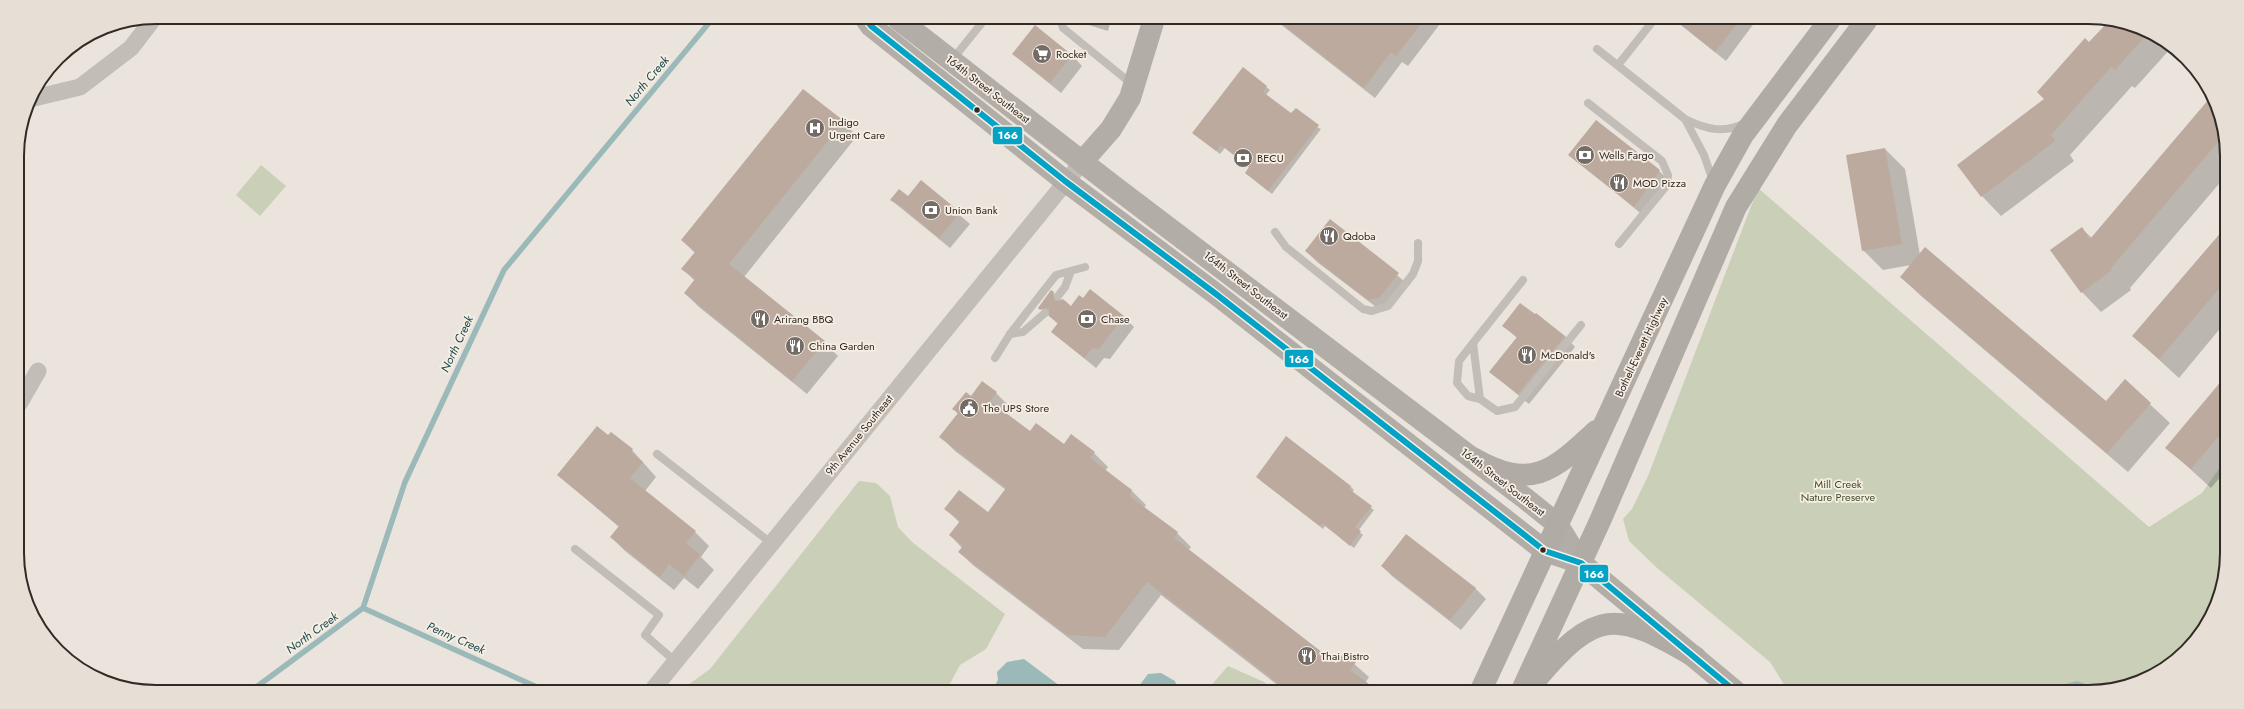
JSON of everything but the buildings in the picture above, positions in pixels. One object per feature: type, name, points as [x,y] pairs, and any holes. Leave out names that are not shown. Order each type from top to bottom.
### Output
[{"type":"main road","points":[[870,24],[1065,181],[1216,294],[1545,551],[1581,563],[1728,685]]},
{"type":"main road","name":"164th Street Southeast","points":[[904,24],[1082,162],[1473,458],[1557,524],[1581,563]]},
{"type":"main road","points":[[1082,162],[1111,129],[1122,112],[1134,85],[1152,24]]},
{"type":"main road","name":"Bothell-Everett Highway","points":[[1483,685],[1715,185],[1743,135],[1827,24]]},
{"type":"main road","points":[[1524,685],[1581,563],[1736,207],[1787,125],[1864,24]]},
{"type":"main road","points":[[1473,458],[1493,470],[1513,475],[1528,475],[1544,472],[1556,466],[1572,453],[1605,422]]},
{"type":"main road","points":[[1531,685],[1549,664],[1578,636],[1593,626],[1618,623],[1637,627],[1656,634],[1695,657]]},
{"type":"street","points":[[39,97],[80,87],[131,48],[149,24]]},
{"type":"street","name":"9th Avenue Southeast","points":[[657,685],[1082,162]]},
{"type":"street","points":[[24,395],[38,371]]},
{"type":"lane","points":[[951,60],[981,24]]},
{"type":"lane","points":[[1062,24],[1063,28],[1134,85]]},
{"type":"lane","points":[[1618,65],[1651,24]]},
{"type":"lane","points":[[1597,49],[1685,118],[1698,125],[1714,129],[1729,130],[1753,119],[1759,112]]},
{"type":"lane","points":[[1588,103],[1662,161],[1667,168],[1667,185],[1619,244]]},
{"type":"lane","points":[[1685,118],[1704,155],[1715,185]]},
{"type":"lane","points":[[1274,232],[1286,247],[1363,309],[1372,311],[1388,306],[1413,274],[1418,261],[1418,243]]},
{"type":"lane","points":[[996,358],[1010,334],[1056,275],[1085,267]]},
{"type":"lane","points":[[1058,296],[1065,287],[1071,271]]},
{"type":"lane","points":[[1522,280],[1458,361],[1457,383],[1468,396],[1480,399],[1497,411],[1515,407],[1580,325]]},
{"type":"lane","points":[[1010,334],[1023,332],[1045,313]]},
{"type":"lane","points":[[1473,343],[1480,399]]},
{"type":"lane","points":[[657,454],[772,543]]},
{"type":"lane","points":[[575,549],[659,615],[645,634],[676,662]]},
{"type":"green space","points":[[261,165],[286,186],[260,216],[236,195]]},
{"type":"green space","name":"Mill Creek Nature Preserve","points":[[1758,188],[2149,527],[2202,493],[2220,467],[2219,570],[2210,603],[2198,626],[2187,640],[2168,658],[2154,667],[2138,675],[2122,680],[2096,685],[1784,685],[1770,662],[1656,567],[1629,541],[1623,519],[1632,509],[1648,476]]},
{"type":"green space","points":[[859,481],[876,483],[890,496],[898,527],[912,542],[1005,614],[986,649],[960,665],[949,685],[688,685],[710,669]]},
{"type":"green space","points":[[1228,666],[1268,685],[1211,685]]},
{"type":"water","points":[[1024,659],[1059,685],[995,685],[998,680],[997,672],[1007,662]]},
{"type":"water","points":[[1161,673],[1175,681],[1176,685],[1140,685],[1148,674]]},
{"type":"water","points":[[2077,681],[2089,685],[2061,685]]},
{"type":"waterway","name":"North Creek","points":[[259,685],[363,608],[405,482],[504,270],[708,24]]},
{"type":"waterway","name":"Penny Creek","points":[[363,608],[532,685]]},
{"type":"transit line","name":"166","points":[[870,24],[1065,181],[1216,294],[1545,551],[1581,563],[1728,685]]},
{"type":"place","name":"Rocket","points":[[1042,54]]},
{"type":"place","name":"Indigo Urgent Care","points":[[815,128]]},
{"type":"place","name":"Wells Fargo","points":[[1585,155]]},
{"type":"place","name":"BECU","points":[[1243,158]]},
{"type":"place","name":"MOD Pizza","points":[[1619,183]]},
{"type":"place","name":"Union Bank","points":[[931,210]]},
{"type":"place","name":"Qdoba","points":[[1329,236]]},
{"type":"place","name":"Arirang BBQ","points":[[760,319]]},
{"type":"place","name":"Chase","points":[[1087,319]]},
{"type":"place","name":"China Garden","points":[[795,346]]},
{"type":"place","name":"McDonald's","points":[[1527,355]]},
{"type":"place","name":"The UPS Store","points":[[969,408]]},
{"type":"place","name":"Thai Bistro","points":[[1307,656]]}]
